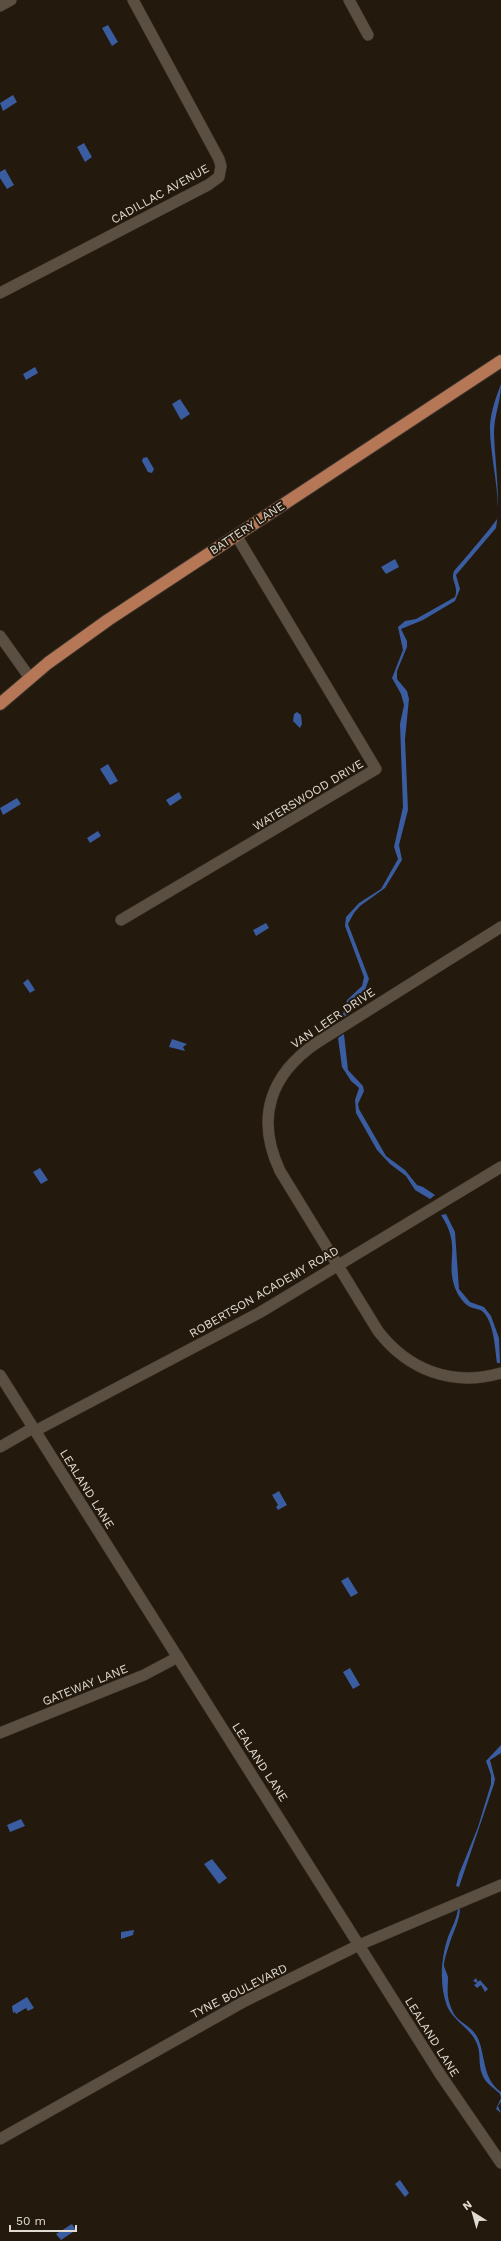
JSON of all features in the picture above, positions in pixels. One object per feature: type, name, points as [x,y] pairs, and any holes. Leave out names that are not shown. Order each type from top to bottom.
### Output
[{"type":"main road","name":"BATTERY LANE","points":[[0,704],[30,678],[108,620],[501,361]]},
{"type":"street","points":[[0,6],[11,0]]},
{"type":"street","name":"CADILLAC AVENUE","points":[[0,293],[208,185],[219,177],[221,166],[218,159],[133,0]]},
{"type":"street","points":[[349,0],[368,35]]},
{"type":"street","name":"WATERSWOOD DRIVE","points":[[120,920],[376,769],[236,535]]},
{"type":"street","points":[[0,636],[30,678]]},
{"type":"street","name":"VAN LEER DRIVE","points":[[501,927],[307,1049],[287,1067],[276,1087],[271,1104],[268,1124],[271,1150],[285,1179],[380,1334],[395,1351],[410,1362],[430,1372],[458,1379],[481,1378],[501,1374]]},
{"type":"street","name":"ROBERTSON ACADEMY ROAD","points":[[0,1447],[259,1313],[501,1166]]},
{"type":"street","name":"LEALAND LANE","points":[[0,1375],[458,2102],[501,2162]]},
{"type":"street","name":"GATEWAY LANE","points":[[0,1733],[144,1675],[178,1657]]},
{"type":"street","name":"TYNE BOULEVARD","points":[[0,2139],[202,2024],[359,1945],[501,1885]]},
{"type":"water","points":[[108,25],[118,42],[112,46],[102,28]]},
{"type":"water","points":[[13,95],[17,102],[3,111],[0,103]]},
{"type":"water","points":[[84,143],[92,157],[85,162],[77,147]]},
{"type":"water","points":[[5,169],[14,185],[7,189],[0,178],[0,172]]},
{"type":"water","points":[[35,367],[38,373],[26,380],[23,374]]},
{"type":"water","points":[[501,384],[494,433],[498,509],[490,425],[493,409]]},
{"type":"water","points":[[180,399],[190,414],[181,420],[172,404]]},
{"type":"water","points":[[147,457],[154,469],[152,473],[148,472],[142,461],[143,458]]},
{"type":"water","points":[[497,519],[496,528],[456,575],[460,589],[455,601],[423,620],[401,629],[407,641],[407,647],[397,671],[397,679],[407,691],[409,699],[405,739],[408,810],[399,845],[402,860],[385,888],[360,906],[348,924],[369,979],[365,990],[351,1000],[348,1014],[342,1018],[347,1000],[362,986],[364,977],[345,926],[346,917],[359,903],[381,889],[398,859],[394,847],[403,807],[400,724],[404,705],[401,694],[392,678],[403,650],[398,627],[405,621],[416,619],[455,597],[456,589],[453,578],[454,571]]},
{"type":"water","points":[[395,559],[399,567],[386,574],[381,567]]},
{"type":"water","points":[[297,712],[301,715],[302,724],[300,728],[293,721],[294,714]]},
{"type":"water","points":[[108,764],[118,781],[110,785],[100,769]]},
{"type":"water","points":[[179,792],[182,798],[170,806],[166,800]]},
{"type":"water","points":[[17,798],[21,804],[3,815],[0,808]]},
{"type":"water","points":[[98,831],[101,836],[90,843],[87,838]]},
{"type":"water","points":[[266,923],[269,928],[256,936],[253,930]]},
{"type":"water","points":[[28,979],[35,990],[30,993],[23,983]]},
{"type":"water","points":[[344,1034],[348,1070],[363,1086],[364,1091],[358,1104],[359,1109],[386,1156],[405,1170],[417,1185],[435,1195],[430,1199],[415,1190],[406,1176],[390,1164],[377,1150],[356,1113],[355,1100],[359,1088],[351,1081],[342,1067],[338,1038]]},
{"type":"water","points":[[172,1039],[187,1044],[183,1047],[185,1051],[169,1047]]},
{"type":"water","points":[[40,1168],[48,1180],[41,1184],[33,1172]]},
{"type":"water","points":[[446,1214],[455,1232],[459,1289],[470,1302],[484,1307],[491,1316],[499,1338],[500,1363],[497,1363],[493,1336],[486,1316],[479,1309],[470,1307],[465,1303],[455,1288],[452,1278],[451,1236],[441,1215]]},
{"type":"water","points":[[279,1491],[287,1505],[278,1510],[276,1507],[278,1505],[272,1495]]},
{"type":"water","points":[[348,1577],[358,1593],[351,1597],[341,1581]]},
{"type":"water","points":[[350,1668],[360,1685],[353,1689],[343,1672]]},
{"type":"water","points":[[501,1745],[501,1753],[490,1760],[495,1779],[494,1784],[459,1887],[456,1886],[459,1874],[478,1827],[491,1784],[491,1775],[486,1761]]},
{"type":"water","points":[[21,1819],[25,1826],[10,1832],[7,1825]]},
{"type":"water","points":[[212,1859],[227,1878],[219,1884],[204,1864]]},
{"type":"water","points":[[460,1907],[458,1921],[444,1963],[448,1977],[449,2001],[454,2015],[469,2027],[476,2035],[488,2075],[495,2087],[501,2092],[501,2098],[500,2094],[483,2077],[478,2047],[474,2038],[471,2033],[453,2016],[444,1998],[442,1962],[448,1937],[458,1908]]},
{"type":"water","points":[[134,1930],[133,1935],[121,1939],[121,1932]]},
{"type":"water","points":[[476,1978],[478,1982],[480,1980],[488,1989],[485,1992],[481,1985],[477,1988],[474,1985],[477,1983],[473,1981]]},
{"type":"water","points":[[27,1997],[34,2008],[28,2011],[26,2008],[16,2014],[15,2012],[13,2013],[12,2006]]},
{"type":"water","points":[[501,2098],[501,2102],[498,2106],[501,2113],[496,2109]]},
{"type":"water","points":[[400,2180],[409,2193],[405,2197],[395,2184]]},
{"type":"water","points":[[72,2224],[76,2230],[61,2240],[56,2234]]}]
